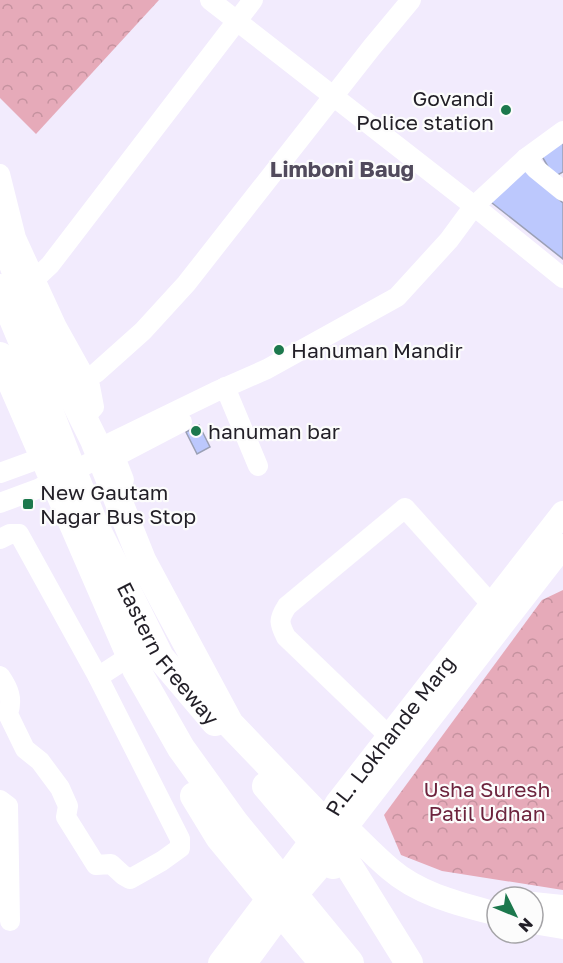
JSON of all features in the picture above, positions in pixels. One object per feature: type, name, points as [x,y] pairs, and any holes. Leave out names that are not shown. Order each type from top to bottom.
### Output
[{"type":"highway","points":[[0,228],[29,309],[102,444],[142,560],[230,724],[338,822],[409,963]]},
{"type":"highway","name":"Eastern Freeway","points":[[0,288],[95,526],[160,657],[279,802],[422,963]]},
{"type":"highway","name":"Eastern Freeway","points":[[0,356],[118,670],[181,747],[235,824],[350,963]]},
{"type":"highway","points":[[0,393],[31,461],[40,488],[118,670],[219,837],[323,963]]},
{"type":"highway","points":[[118,670],[246,851],[339,963]]},
{"type":"main road","name":"P.L. Lokhande Marg","points":[[338,822],[389,736],[428,704],[492,605],[561,518]]},
{"type":"main road","name":"P.L. Lokhande Marg","points":[[220,963],[282,895],[428,704],[560,554]]},
{"type":"main road","points":[[338,822],[384,846],[419,873],[455,889],[485,896]]},
{"type":"main road","points":[[338,822],[391,871],[424,891],[449,901],[485,911]]},
{"type":"main road","name":"P.L. Lokhande Marg","points":[[245,963],[282,895]]},
{"type":"main road","points":[[545,905],[563,907]]},
{"type":"main road","points":[[545,924],[563,927]]},
{"type":"street","points":[[210,0],[563,278]]},
{"type":"street","points":[[35,279],[50,265],[253,0]]},
{"type":"street","points":[[96,373],[143,331],[186,284],[411,0]]},
{"type":"street","points":[[0,472],[31,461],[102,444],[227,392],[397,297],[449,240],[474,206],[526,158],[563,131]]},
{"type":"street","points":[[526,158],[563,191]]},
{"type":"street","points":[[0,174],[16,238],[56,325],[90,386],[102,444],[136,511]]},
{"type":"street","points":[[227,392],[258,466]]},
{"type":"street","points":[[0,503],[40,488],[102,444]]},
{"type":"street","points":[[389,736],[286,638],[280,626],[280,617],[287,606],[405,508],[492,605]]},
{"type":"street","points":[[0,539],[10,534],[19,534],[118,670],[180,839],[180,848],[130,879],[111,864],[96,865],[66,817],[68,806],[60,788],[40,761],[25,749],[16,732],[8,714],[11,697],[8,687],[0,676]]},
{"type":"street","points":[[0,800],[8,806],[10,921]]},
{"type":"green space","points":[[0,0],[159,0],[36,134],[0,98]]},
{"type":"green space","name":"Usha Suresh Patil Udhan","points":[[563,590],[563,890],[545,887],[545,885],[531,885],[442,871],[401,855],[384,815],[542,600]]},
{"type":"building","points":[[563,140],[563,172],[554,177],[540,153]]},
{"type":"building","points":[[521,166],[563,203],[563,259],[487,199]]},
{"type":"building","points":[[199,425],[210,447],[197,454],[186,432]]},
{"type":"place","name":"Govandi Police station","points":[[506,110]]},
{"type":"place","name":"Hanuman Mandir","points":[[279,350]]},
{"type":"place","name":"hanuman bar","points":[[196,431]]},
{"type":"place","name":"New Gautam Nagar Bus Stop","points":[[28,504]]},
{"type":"district","name":"Limboni Baug","points":[[342,168]]}]
